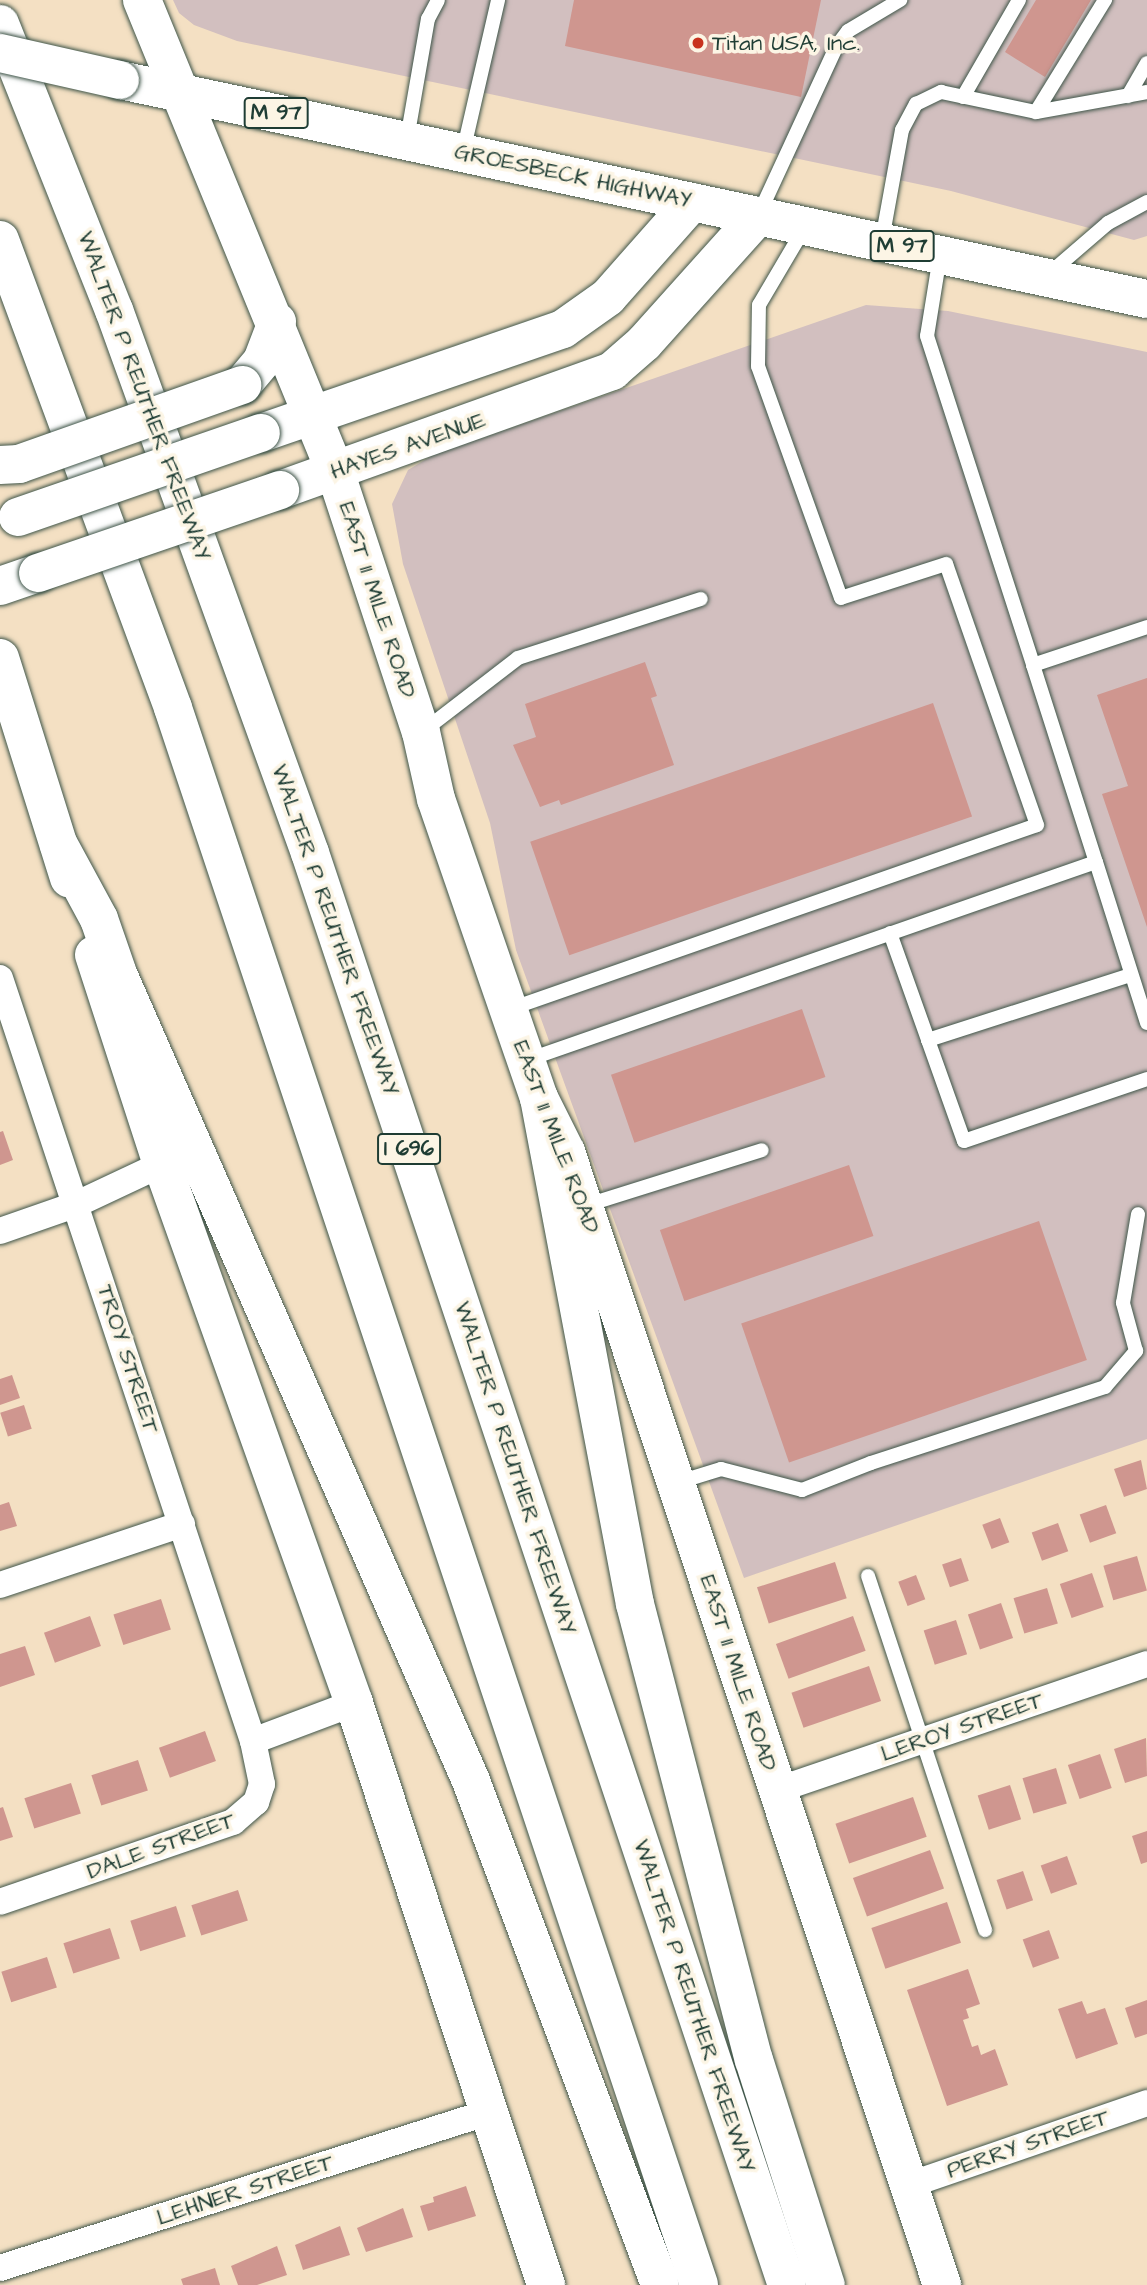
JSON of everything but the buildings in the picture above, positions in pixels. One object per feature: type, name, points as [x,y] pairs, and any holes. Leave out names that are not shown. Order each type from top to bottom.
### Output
[{"type":"main road","name":"EAST 11 MILE ROAD","points":[[142,0],[277,322],[335,471],[421,732],[436,799],[539,1098],[566,1152],[942,2285]]},
{"type":"main road","name":"WALTER P REUTHER FREEWAY","points":[[0,24],[114,310],[310,853],[788,2285]]},
{"type":"main road","name":"GROESBECK HIGHWAY","points":[[0,53],[1147,299]]},
{"type":"main road","points":[[9,520],[564,329],[608,297],[692,202]]},
{"type":"main road","name":"HAYES AVENUE","points":[[0,586],[280,491],[612,371],[644,343],[758,216]]},
{"type":"main road","points":[[0,240],[173,708],[699,2285]]},
{"type":"main road","points":[[0,465],[19,464],[242,385],[262,361],[277,322]]},
{"type":"main road","points":[[0,658],[162,1164],[354,1703],[546,2285]]},
{"type":"main road","points":[[59,845],[99,919],[135,1012],[471,1781],[660,2285]]},
{"type":"main road","points":[[539,1098],[635,1604],[754,2060],[826,2285]]},
{"type":"street","name":"TROY STREET","points":[[0,978],[253,1741]]},
{"type":"street","points":[[0,1231],[77,1204],[162,1164]]},
{"type":"street","points":[[0,1585],[182,1524]]},
{"type":"street","name":"LEROY STREET","points":[[777,1790],[1147,1664]]},
{"type":"street","points":[[253,1741],[354,1703]]},
{"type":"street","name":"DALE STREET","points":[[0,1902],[247,1814],[262,1784],[253,1741]]},
{"type":"street","name":"PERRY STREET","points":[[909,2185],[1147,2103]]},
{"type":"street","name":"LEHNER STREET","points":[[0,2268],[489,2112]]},
{"type":"lane","points":[[407,141],[428,19],[438,0]]},
{"type":"lane","points":[[463,153],[498,0]]},
{"type":"lane","points":[[758,216],[836,47],[848,31],[900,0]]},
{"type":"lane","points":[[963,97],[1019,0]]},
{"type":"lane","points":[[1036,112],[1105,0]]},
{"type":"lane","points":[[1128,96],[1147,63]]},
{"type":"lane","points":[[881,242],[902,130],[916,104],[941,92],[1036,112],[1147,92]]},
{"type":"lane","points":[[1046,277],[1108,223],[1147,202]]},
{"type":"lane","points":[[509,1010],[1037,825],[946,564],[841,598],[758,366],[759,305],[806,226]]},
{"type":"lane","points":[[940,255],[927,336],[1147,1023]]},
{"type":"lane","points":[[421,732],[518,658],[701,599]]},
{"type":"lane","points":[[1033,665],[1147,627]]},
{"type":"lane","points":[[526,1061],[1096,862]]},
{"type":"lane","points":[[890,933],[964,1142],[1147,1080]]},
{"type":"lane","points":[[929,1040],[1131,975]]},
{"type":"lane","points":[[584,1206],[762,1150]]},
{"type":"lane","points":[[676,1483],[721,1469],[802,1490],[871,1463],[1105,1387],[1136,1351],[1124,1303],[1138,1214]]},
{"type":"lane","points":[[869,1576],[985,1930]]},
{"type":"shaded area","points":[[173,0],[1147,0],[1147,236],[1134,240],[951,191],[237,41],[194,25],[179,13]]},
{"type":"shaded area","points":[[866,305],[948,311],[1147,352],[1147,1439],[744,1578],[516,950],[490,823],[403,564],[392,504],[408,470],[433,455]]},
{"type":"place","name":"Titan USA, Inc.","points":[[698,43]]}]
